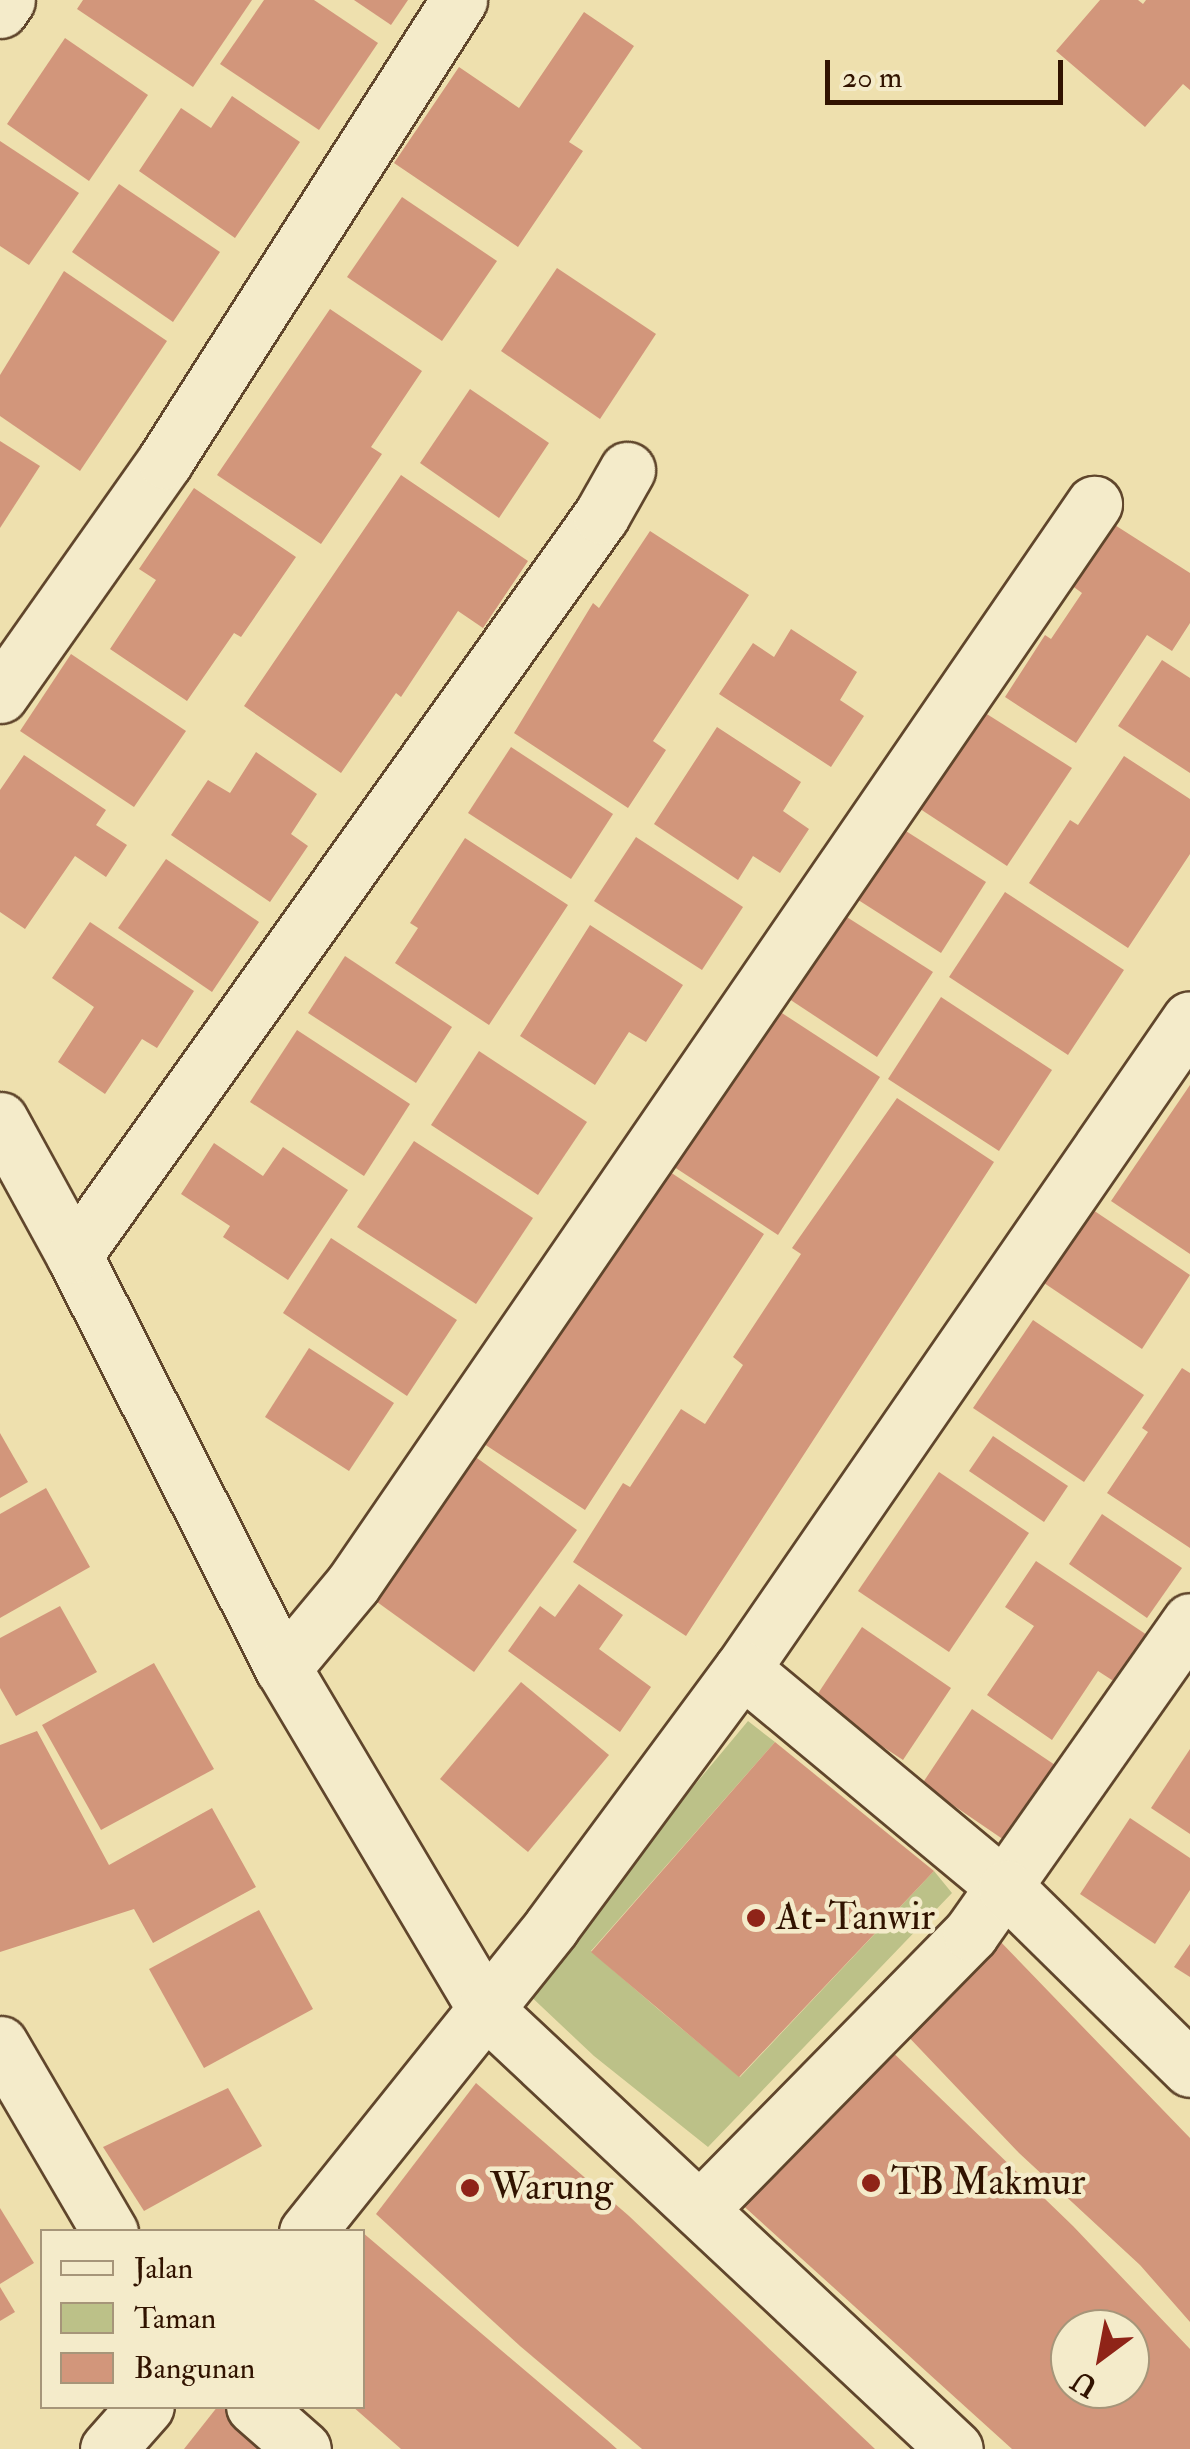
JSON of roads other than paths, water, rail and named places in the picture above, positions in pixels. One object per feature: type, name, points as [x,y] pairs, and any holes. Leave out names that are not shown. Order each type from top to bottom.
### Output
[{"type":"street","points":[[0,10],[7,0]]},
{"type":"street","points":[[0,695],[166,461],[458,0]]},
{"type":"street","points":[[74,1255],[601,516],[627,470]]},
{"type":"street","points":[[283,1668],[352,1584],[1094,504]]},
{"type":"street","points":[[309,2229],[486,2010],[742,1668],[1190,1019]]},
{"type":"street","points":[[0,1120],[74,1255],[283,1668],[486,2010],[955,2449]]},
{"type":"street","points":[[701,2208],[970,1933],[1006,1888],[1190,1621]]},
{"type":"street","points":[[742,1668],[1006,1888],[1190,2069]]},
{"type":"street","points":[[0,2044],[108,2229]]},
{"type":"street","points":[[108,2449],[143,2409]]},
{"type":"street","points":[[257,2409],[303,2449]]},
{"type":"place","name":"At-Tanwir","points":[[756,1918]]},
{"type":"place","name":"TB Makmur","points":[[871,2183]]},
{"type":"place","name":"Warung","points":[[470,2188]]}]
